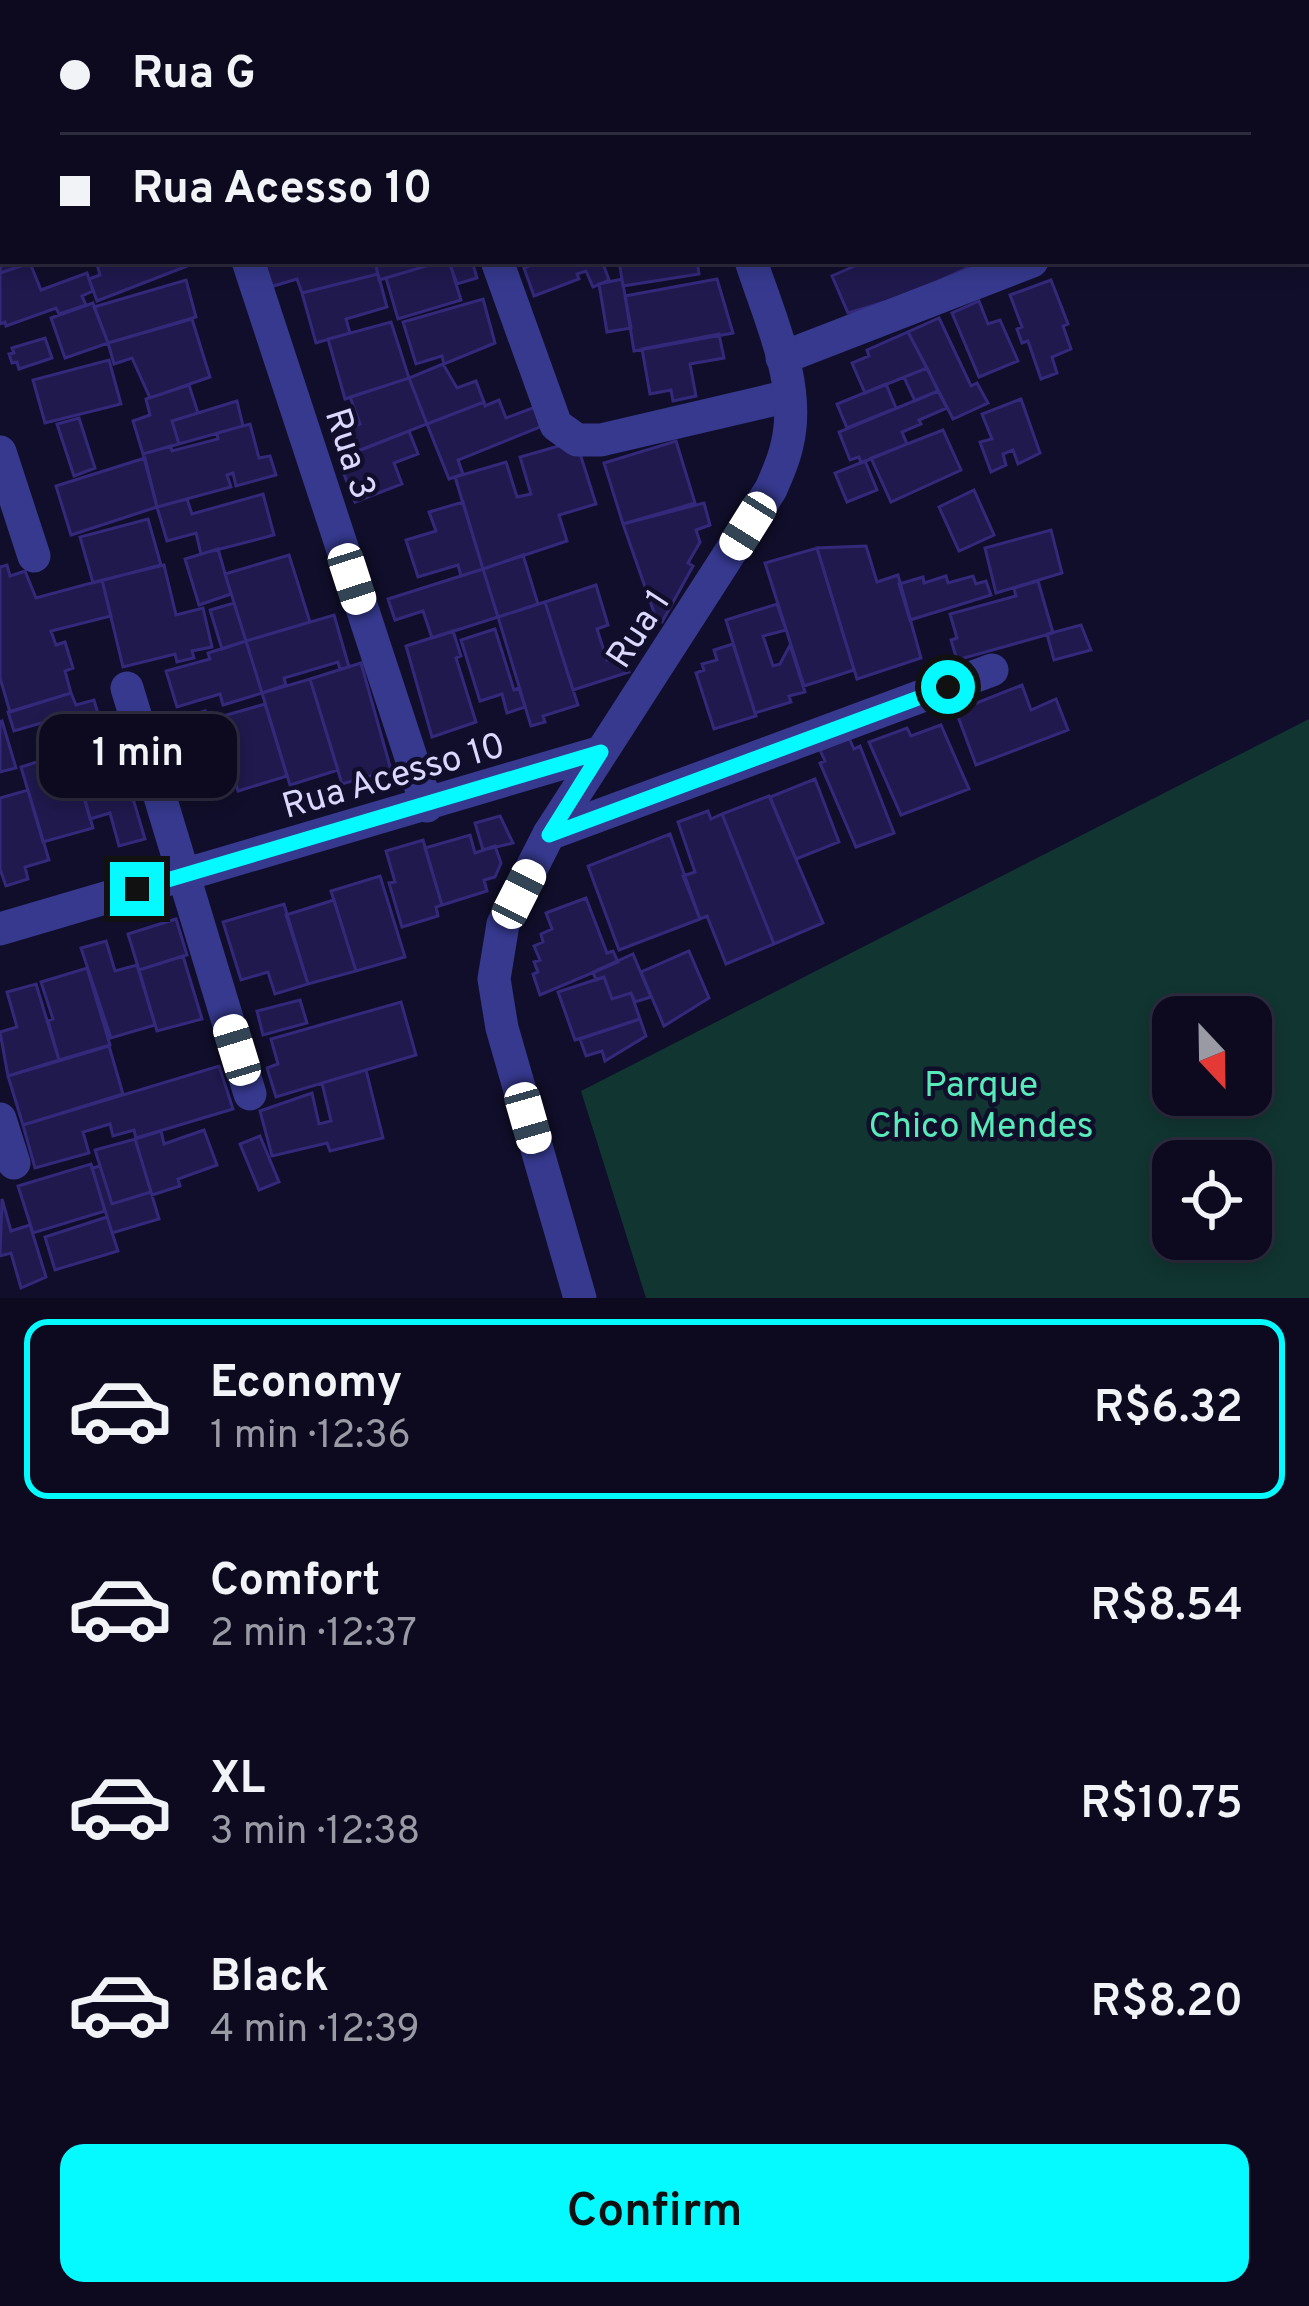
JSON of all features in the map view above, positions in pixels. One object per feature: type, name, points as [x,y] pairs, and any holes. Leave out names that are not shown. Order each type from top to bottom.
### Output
[{"type":"street","name":"Rua 3","points":[[249,264],[427,806]]},
{"type":"street","points":[[498,264],[556,424],[577,440],[601,440],[789,396]]},
{"type":"street","name":"Rua 1","points":[[580,1298],[502,1028],[494,979],[503,924],[549,835],[771,490],[788,442],[789,396],[753,264]]},
{"type":"street","points":[[782,358],[1024,264]]},
{"type":"street","points":[[0,452],[34,556]]},
{"type":"street","points":[[549,835],[992,670]]},
{"type":"street","points":[[127,688],[250,1094]]},
{"type":"street","name":"Rua Acesso 10","points":[[0,929],[601,752]]},
{"type":"street","points":[[0,1119],[14,1163]]},
{"type":"green space","name":"Parque Chico Mendes","points":[[1309,719],[1309,1298],[646,1298],[581,1091]]},
{"type":"building","points":[[0,264],[26,264],[0,273]]},
{"type":"building","points":[[30,264],[41,290],[87,273],[93,291],[82,296],[86,305],[59,314],[56,308],[6,326],[0,324],[0,273]]},
{"type":"building","points":[[97,264],[192,264],[97,301],[89,279],[100,275]]},
{"type":"building","points":[[264,264],[376,264],[378,274],[302,293],[297,279],[270,287]]},
{"type":"building","points":[[376,264],[433,264],[379,280]]},
{"type":"building","points":[[433,264],[450,264],[461,300],[398,319],[386,278]]},
{"type":"building","points":[[450,264],[473,264],[477,278],[457,284]]},
{"type":"building","points":[[603,264],[609,280],[593,287],[586,271],[577,274],[579,279],[534,296],[524,268]]},
{"type":"building","points":[[619,264],[697,264],[699,274],[623,286]]},
{"type":"building","points":[[859,264],[975,264],[908,295],[848,313],[832,276]]},
{"type":"building","points":[[378,274],[387,307],[346,319],[350,333],[316,343],[302,293]]},
{"type":"building","points":[[622,279],[631,328],[607,332],[599,284]]},
{"type":"building","points":[[717,279],[733,333],[634,351],[625,296]]},
{"type":"building","points":[[186,280],[196,317],[108,343],[94,307]]},
{"type":"building","points":[[1051,280],[1068,324],[1063,326],[1071,349],[1052,357],[1057,373],[1041,379],[1028,341],[1022,343],[1017,329],[1022,327],[1010,295]]},
{"type":"building","points":[[483,299],[495,343],[444,364],[442,356],[416,364],[403,322]]},
{"type":"building","points":[[979,301],[988,324],[1000,320],[1018,361],[979,377],[952,313]]},
{"type":"building","points":[[93,303],[108,343],[65,358],[51,318]]},
{"type":"building","points":[[939,318],[971,386],[977,383],[988,403],[953,419],[908,332]]},
{"type":"building","points":[[192,319],[210,377],[150,398],[132,358],[114,364],[108,343]]},
{"type":"building","points":[[391,322],[409,378],[345,399],[328,339]]},
{"type":"building","points":[[908,332],[927,368],[865,393],[852,363],[869,356],[867,350]]},
{"type":"building","points":[[719,334],[724,358],[690,364],[696,396],[673,401],[671,390],[650,394],[642,349]]},
{"type":"building","points":[[45,338],[52,358],[19,369],[17,362],[12,363],[12,348]]},
{"type":"building","points":[[109,360],[121,404],[45,423],[33,380]]},
{"type":"building","points":[[443,364],[457,388],[476,381],[484,402],[427,424],[409,378]]},
{"type":"building","points":[[927,368],[938,391],[915,401],[904,377]]},
{"type":"building","points":[[409,378],[427,424],[342,457],[333,435],[360,424],[350,397]]},
{"type":"building","points":[[886,384],[896,408],[847,428],[837,404]]},
{"type":"building","points":[[189,385],[198,413],[172,421],[179,444],[143,454],[133,421],[150,415],[146,399]]},
{"type":"building","points":[[938,391],[947,408],[902,432],[907,444],[861,463],[859,457],[850,460],[839,432]]},
{"type":"building","points":[[1021,399],[1040,453],[1018,464],[1013,450],[1003,454],[1006,465],[991,472],[980,442],[992,439],[982,414]]},
{"type":"building","points":[[499,400],[506,418],[538,406],[545,425],[458,460],[463,474],[449,479],[427,424]]},
{"type":"building","points":[[237,401],[243,426],[179,444],[172,421]]},
{"type":"building","points":[[79,418],[95,468],[74,476],[57,424]]},
{"type":"building","points":[[250,424],[259,458],[270,456],[276,475],[236,486],[233,473],[227,475],[231,487],[157,507],[143,454],[218,439],[217,433]]},
{"type":"building","points":[[943,430],[961,470],[891,502],[871,458]]},
{"type":"building","points":[[409,431],[418,454],[394,463],[402,484],[355,502],[338,459]]},
{"type":"building","points":[[576,441],[596,504],[559,515],[567,541],[483,569],[455,477],[506,462],[517,497],[531,494],[520,457]]},
{"type":"building","points":[[676,441],[695,503],[623,524],[604,463]]},
{"type":"building","points":[[145,458],[157,507],[71,535],[56,486]]},
{"type":"building","points":[[865,461],[877,490],[847,502],[835,473]]},
{"type":"building","points":[[974,490],[994,535],[959,551],[939,507]]},
{"type":"building","points":[[263,494],[274,535],[201,554],[196,533],[167,541],[157,507],[187,499],[192,514]]},
{"type":"building","points":[[463,502],[483,569],[461,576],[458,565],[418,577],[406,540],[436,531],[429,512]]},
{"type":"building","points":[[704,503],[710,525],[696,530],[700,542],[688,563],[693,566],[662,622],[657,621],[623,524]]},
{"type":"building","points":[[148,519],[161,565],[93,583],[80,537]]},
{"type":"building","points":[[1051,530],[1062,573],[996,593],[985,548]]},
{"type":"building","points":[[866,546],[877,582],[898,575],[921,658],[857,679],[817,548]]},
{"type":"building","points":[[817,548],[854,670],[804,686],[765,563]]},
{"type":"building","points":[[218,549],[231,594],[199,605],[185,559]]},
{"type":"building","points":[[289,555],[310,622],[246,641],[225,574]]},
{"type":"building","points":[[523,555],[538,604],[498,617],[483,569]]},
{"type":"building","points":[[7,565],[10,576],[25,571],[36,598],[102,580],[111,616],[51,631],[56,645],[65,642],[73,668],[65,671],[71,693],[10,712],[0,678],[0,567]]},
{"type":"building","points":[[164,565],[176,615],[203,608],[212,647],[192,651],[194,658],[177,662],[175,654],[123,667],[102,580]]},
{"type":"building","points":[[483,569],[498,617],[432,638],[423,611],[395,620],[388,599]]},
{"type":"building","points":[[946,576],[948,583],[973,576],[976,584],[986,581],[991,595],[910,620],[899,584]]},
{"type":"building","points":[[1038,581],[1053,633],[957,660],[950,614],[1016,596],[1014,588]]},
{"type":"building","points":[[596,585],[608,625],[597,629],[607,660],[624,654],[629,672],[573,690],[545,602]]},
{"type":"building","points":[[545,602],[578,705],[543,716],[545,722],[531,726],[498,617]]},
{"type":"building","points":[[234,603],[246,641],[222,649],[210,610]]},
{"type":"building","points":[[777,604],[786,630],[763,636],[773,666],[780,664],[790,645],[805,692],[789,696],[791,702],[755,713],[726,620]]},
{"type":"building","points":[[334,615],[349,667],[340,669],[338,662],[284,678],[286,685],[262,693],[246,641]]},
{"type":"building","points":[[1081,625],[1091,650],[1054,660],[1047,634]]},
{"type":"building","points":[[495,629],[514,690],[519,688],[525,707],[507,713],[502,694],[480,701],[461,640]]},
{"type":"building","points":[[453,631],[461,656],[456,658],[476,722],[432,737],[406,646]]},
{"type":"building","points":[[246,641],[262,693],[223,705],[220,694],[177,707],[166,671],[210,659],[208,653]]},
{"type":"building","points":[[733,644],[756,716],[714,729],[696,673],[704,670],[702,664],[717,660],[714,650]]},
{"type":"building","points":[[361,663],[391,770],[342,784],[310,679]]},
{"type":"building","points":[[310,679],[338,770],[290,785],[262,693]]},
{"type":"building","points":[[1022,685],[1031,710],[1056,699],[1068,730],[976,765],[956,711]]},
{"type":"building","points":[[71,693],[76,705],[94,700],[106,741],[52,757],[41,723],[14,731],[8,712]]},
{"type":"building","points":[[265,704],[287,776],[238,791],[216,718]]},
{"type":"building","points":[[205,711],[209,726],[217,724],[230,762],[177,777],[161,725]]},
{"type":"building","points":[[0,722],[16,768],[0,772]]},
{"type":"building","points":[[941,725],[969,789],[901,815],[869,742],[907,728],[911,736]]},
{"type":"building","points":[[115,738],[145,839],[119,846],[110,813],[90,819],[71,751]]},
{"type":"building","points":[[849,738],[854,749],[860,746],[894,833],[856,847],[820,763],[825,761],[820,750]]},
{"type":"building","points":[[71,751],[93,828],[43,842],[21,767]]},
{"type":"building","points":[[815,779],[839,842],[796,859],[770,797]]},
{"type":"building","points":[[28,790],[49,860],[25,867],[28,879],[6,886],[0,869],[0,798]]},
{"type":"building","points":[[769,796],[823,923],[774,944],[722,814]]},
{"type":"building","points":[[708,811],[711,819],[722,814],[774,944],[726,964],[707,916],[700,919],[683,876],[695,872],[678,822]]},
{"type":"building","points":[[500,816],[513,843],[483,850],[475,823]]},
{"type":"building","points":[[670,834],[700,919],[619,950],[588,866]]},
{"type":"building","points":[[470,835],[475,853],[495,846],[501,863],[495,877],[484,880],[487,891],[442,905],[425,848]]},
{"type":"building","points":[[423,840],[442,905],[436,907],[438,916],[402,927],[389,883],[395,882],[386,851]]},
{"type":"building","points":[[380,876],[405,957],[356,971],[331,891]]},
{"type":"building","points":[[586,898],[607,953],[613,951],[618,962],[540,995],[533,974],[538,972],[534,962],[540,960],[534,946],[543,942],[541,934],[552,929],[546,913]]},
{"type":"building","points":[[334,900],[356,971],[308,984],[286,915]]},
{"type":"building","points":[[284,904],[308,984],[275,994],[268,972],[241,980],[223,922]]},
{"type":"building","points":[[176,919],[187,955],[139,970],[128,934]]},
{"type":"building","points":[[106,941],[115,971],[137,965],[155,1025],[111,1038],[81,948]]},
{"type":"building","points":[[689,951],[709,998],[664,1026],[641,972]]},
{"type":"building","points":[[633,954],[651,997],[635,1002],[631,993],[612,999],[604,977],[596,980],[593,972]]},
{"type":"building","points":[[183,956],[202,1019],[157,1031],[139,970]]},
{"type":"building","points":[[87,968],[110,1045],[59,1060],[41,982]]},
{"type":"building","points":[[604,977],[612,999],[631,993],[640,1019],[575,1040],[558,992]]},
{"type":"building","points":[[36,984],[59,1060],[8,1076],[0,1032],[17,1027],[7,992]]},
{"type":"building","points":[[300,1000],[307,1023],[263,1035],[257,1011]]},
{"type":"building","points":[[401,1002],[416,1055],[276,1097],[267,1068],[278,1064],[271,1039]]},
{"type":"building","points":[[640,1019],[646,1036],[605,1061],[602,1051],[586,1056],[580,1039]]},
{"type":"building","points":[[109,1046],[123,1094],[23,1125],[8,1076]]},
{"type":"building","points":[[219,1066],[233,1109],[136,1138],[134,1130],[113,1136],[110,1124],[83,1132],[89,1153],[35,1168],[23,1125]]},
{"type":"building","points":[[366,1070],[383,1138],[330,1151],[327,1143],[272,1156],[260,1111],[312,1093],[319,1124],[331,1121],[322,1083]]},
{"type":"building","points":[[204,1130],[217,1165],[178,1179],[180,1186],[152,1195],[135,1139],[161,1131],[164,1144]]},
{"type":"building","points":[[260,1136],[279,1182],[259,1190],[240,1144]]},
{"type":"building","points":[[135,1139],[151,1192],[112,1204],[95,1150]]},
{"type":"building","points":[[91,1164],[105,1211],[33,1233],[18,1186]]},
{"type":"building","points":[[100,1166],[112,1204],[151,1192],[159,1219],[112,1233],[92,1168]]},
{"type":"building","points":[[2,1199],[11,1231],[30,1225],[46,1277],[21,1288],[11,1253],[0,1256]]},
{"type":"building","points":[[107,1217],[118,1251],[55,1270],[45,1237]]},
{"type":"route","points":[[137,889],[601,752],[549,835],[948,687]]}]
